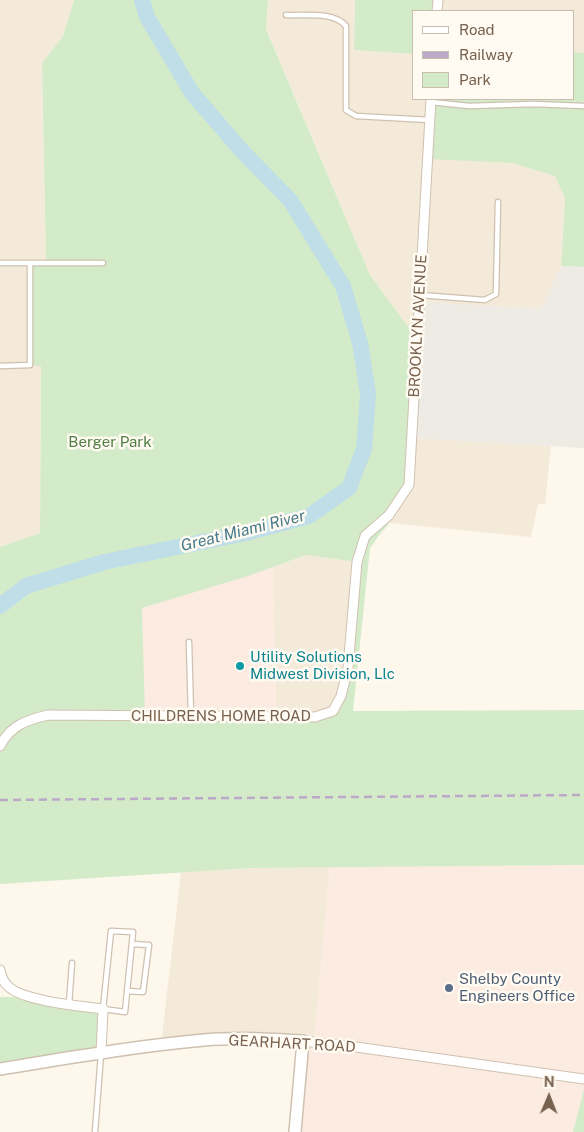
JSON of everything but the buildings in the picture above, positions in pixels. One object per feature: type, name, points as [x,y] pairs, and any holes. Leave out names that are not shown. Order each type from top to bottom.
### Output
[{"type":"street","name":"BROOKLYN AVENUE","points":[[365,536],[389,515],[409,485],[431,100]]},
{"type":"street","name":"CHILDRENS HOME ROAD","points":[[0,746],[4,738],[15,726],[29,719],[48,715],[315,717],[333,711],[341,696],[348,668],[357,562],[365,536]]},
{"type":"street","points":[[0,970],[1,976],[8,987],[24,996],[103,1010],[101,1053]]},
{"type":"street","name":"GEARHART ROAD","points":[[0,1069],[101,1053],[205,1040],[255,1038],[365,1048],[584,1079]]},
{"type":"street","points":[[295,1132],[303,1041]]},
{"type":"lane","points":[[286,16],[328,17],[341,20],[346,26],[346,110],[356,116],[430,120]]},
{"type":"lane","points":[[431,100],[469,106],[533,104],[584,106]]},
{"type":"lane","points":[[420,295],[485,300],[496,294],[498,202]]},
{"type":"lane","points":[[0,263],[103,263]]},
{"type":"lane","points":[[0,366],[30,365],[30,264]]},
{"type":"lane","points":[[189,642],[191,716]]},
{"type":"lane","points":[[111,931],[133,932],[132,944],[125,1012],[103,1010],[111,931]]},
{"type":"lane","points":[[127,991],[144,992],[149,945],[132,944]]},
{"type":"lane","points":[[68,1004],[72,963]]},
{"type":"lane","points":[[95,1132],[101,1053]]},
{"type":"shaded area","points":[[0,0],[74,0],[63,36],[42,63],[46,264],[30,365],[41,365],[40,533],[0,547]]},
{"type":"shaded area","points":[[268,0],[355,0],[354,50],[412,54],[412,100],[431,100],[428,158],[512,163],[556,176],[565,198],[561,266],[541,309],[420,302],[418,340],[370,275],[266,28]]},
{"type":"shaded area","points":[[438,0],[584,0],[584,53],[574,52],[574,10],[437,10]]},
{"type":"shaded area","points":[[561,266],[584,267],[584,448],[412,438],[420,302],[541,309]]},
{"type":"shaded area","points":[[412,438],[551,446],[545,504],[538,504],[531,537],[380,522]]},
{"type":"shaded area","points":[[306,555],[357,562],[348,668],[333,711],[276,716],[273,567]]},
{"type":"shaded area","points":[[273,567],[276,716],[144,716],[142,608]]},
{"type":"shaded area","points":[[584,865],[584,1089],[573,1132],[295,1132],[303,1041],[314,1042],[330,867]]},
{"type":"shaded area","points":[[330,867],[314,1042],[161,1045],[181,872],[252,868]]},
{"type":"green space","name":"Berger Park","points":[[74,0],[268,0],[266,29],[370,275],[418,340],[409,485],[380,522],[389,524],[370,548],[353,711],[584,710],[584,865],[252,868],[0,884],[0,547],[40,533],[41,366],[30,365],[30,264],[46,263],[42,63],[63,36]],"holes":[[[306,555],[357,562],[341,696],[333,711],[315,717],[145,716],[142,608],[248,576]]]},
{"type":"green space","points":[[355,0],[438,0],[437,10],[412,10],[412,54],[354,50]]},
{"type":"green space","points":[[574,52],[584,53],[584,267],[561,266],[565,198],[555,176],[512,163],[428,159],[431,100],[574,100]]},
{"type":"green space","points":[[0,997],[14,997],[30,1002],[101,1014],[101,1053],[0,1069]]},
{"type":"green space","points":[[584,1089],[584,1132],[573,1132]]},
{"type":"waterway","name":"Great Miami River","points":[[0,606],[26,586],[104,562],[246,533],[309,516],[349,488],[364,449],[368,393],[360,343],[343,286],[290,200],[242,151],[192,93],[147,17],[142,0]]},
{"type":"railway","points":[[0,800],[584,795]]},
{"type":"place","name":"Utility Solutions Midwest Division, Llc","points":[[240,666]]},
{"type":"place","name":"Shelby County Engineers Office","points":[[449,988]]}]
